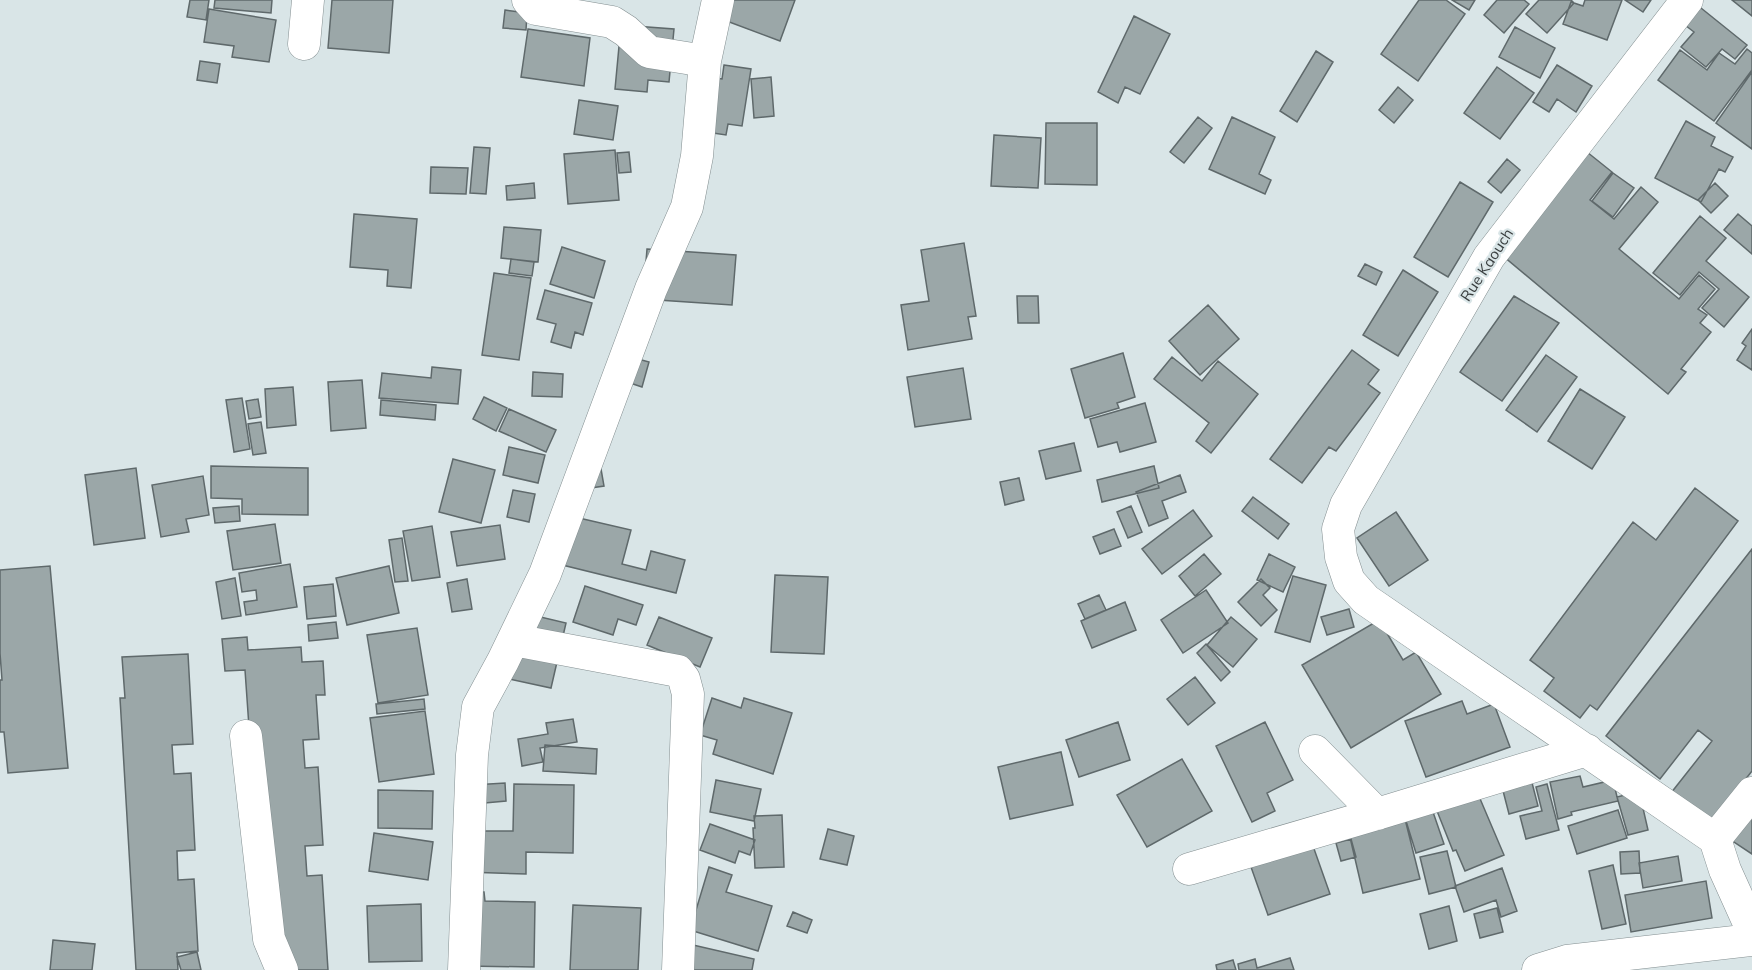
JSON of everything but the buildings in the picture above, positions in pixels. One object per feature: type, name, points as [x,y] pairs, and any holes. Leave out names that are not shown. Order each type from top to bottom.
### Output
[{"type":"street","points":[[304,44],[308,0]]},
{"type":"street","points":[[528,0],[536,9],[612,22],[626,31],[649,52],[705,61]]},
{"type":"street","points":[[464,970],[472,755],[478,707],[514,640],[545,574],[651,289],[687,207],[697,156],[705,61],[718,0]]},
{"type":"street","name":"Rue Kaouch","points":[[1687,0],[1489,257],[1346,505],[1338,529],[1341,557],[1349,581],[1366,600],[1714,838]]},
{"type":"street","points":[[514,640],[678,671],[684,680],[688,694],[678,970]]},
{"type":"street","points":[[246,736],[269,939],[282,970]]},
{"type":"street","points":[[1189,868],[1587,750]]},
{"type":"street","points":[[1315,751],[1377,814]]},
{"type":"street","points":[[1752,793],[1714,838],[1725,870],[1752,930]]},
{"type":"street","points":[[1538,970],[1567,961],[1752,940]]}]
